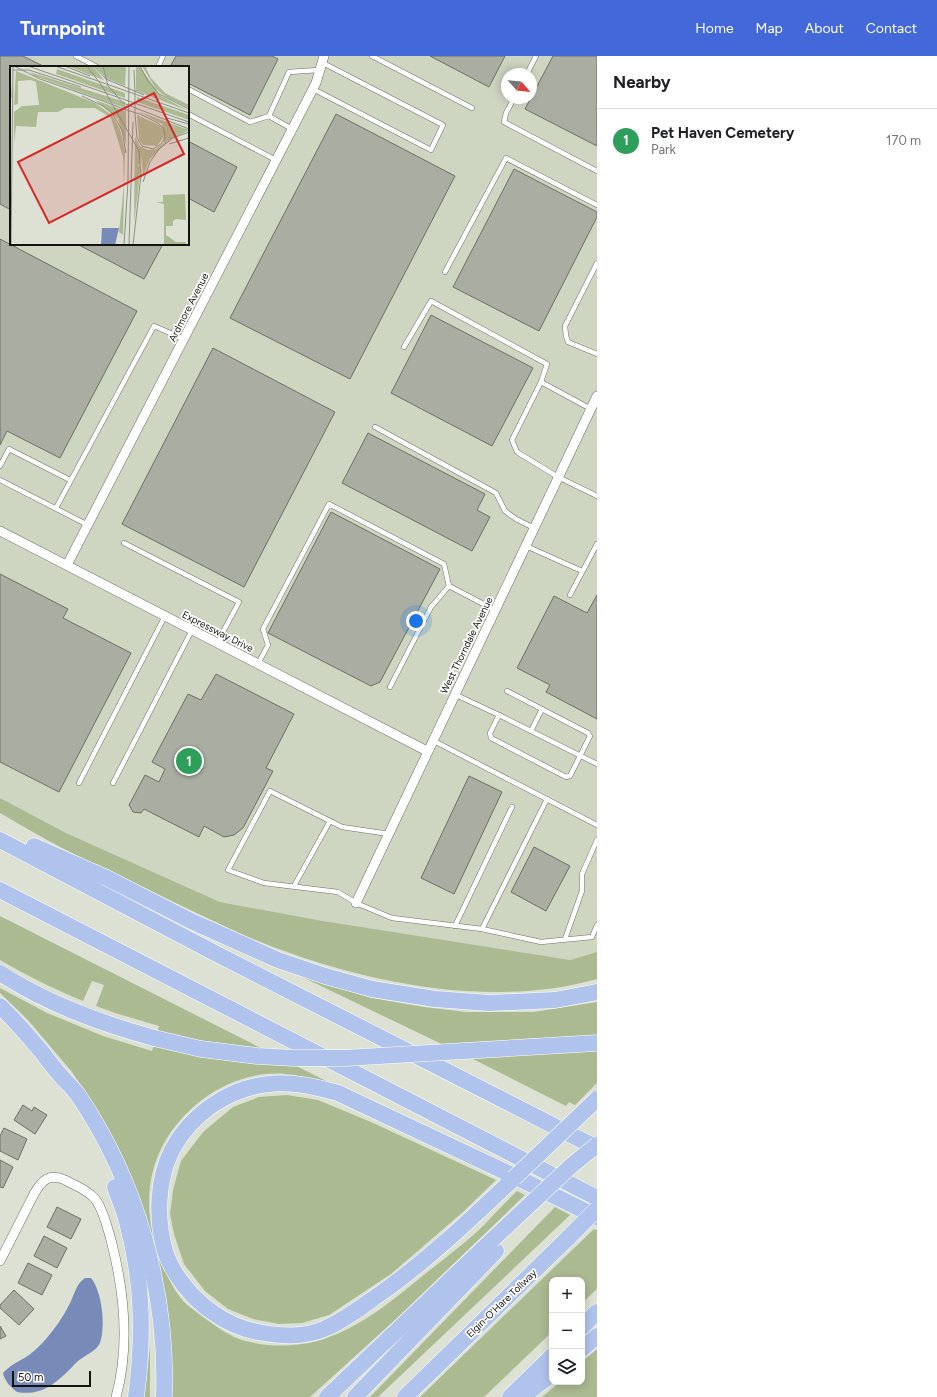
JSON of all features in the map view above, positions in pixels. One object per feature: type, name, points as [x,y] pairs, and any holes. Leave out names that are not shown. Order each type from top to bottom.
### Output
[{"type":"highway","points":[[0,832],[107,878],[240,944],[278,960],[325,976],[380,990],[435,999],[489,1003],[555,1000],[597,992]]},
{"type":"highway","points":[[0,840],[211,951],[597,1146],[572,1165],[494,1246],[355,1397]]},
{"type":"highway","points":[[0,890],[597,1198]]},
{"type":"highway","points":[[0,973],[50,1001],[95,1020],[154,1038],[201,1049],[257,1056],[345,1058],[597,1043]]},
{"type":"highway","points":[[0,1006],[28,1036],[77,1094],[95,1123],[124,1181],[138,1218],[148,1252],[161,1314],[165,1371],[164,1397]]},
{"type":"highway","points":[[60,1075],[71,1099],[89,1128],[109,1171],[127,1221],[136,1259],[141,1297],[142,1340],[136,1397]]},
{"type":"highway","points":[[597,1099],[485,1205],[420,1264],[348,1317],[323,1330],[298,1335],[276,1335],[246,1330],[225,1321],[202,1305],[185,1287],[166,1253],[161,1232],[159,1200],[164,1174],[172,1150],[189,1126],[207,1109],[228,1096],[249,1087],[291,1083],[312,1086],[338,1093],[514,1176],[597,1217]]},
{"type":"highway","points":[[327,1397],[597,1154]]},
{"type":"highway","name":"Elgin-O'Hare Tollway","points":[[405,1397],[597,1209]]},
{"type":"highway","points":[[585,1324],[597,1312]]},
{"type":"highway","points":[[585,1346],[597,1336]]},
{"type":"highway","points":[[510,1397],[549,1359]]},
{"type":"highway","points":[[522,1397],[549,1376]]},
{"type":"street","name":"Ardmore Avenue","points":[[67,565],[313,89],[323,63]]},
{"type":"street","name":"West Thorndale Avenue","points":[[356,903],[432,740],[597,396]]},
{"type":"street","name":"Expressway Drive","points":[[0,530],[427,751]]},
{"type":"street","points":[[0,1261],[34,1194],[40,1184],[45,1180],[54,1177],[62,1179],[84,1190],[95,1200],[103,1211],[118,1271],[122,1304],[124,1338],[122,1364],[116,1397]]},
{"type":"lane","points":[[76,56],[95,66]]},
{"type":"lane","points":[[158,66],[163,56]]},
{"type":"lane","points":[[372,56],[472,108]]},
{"type":"lane","points":[[530,68],[536,56]]},
{"type":"lane","points":[[189,90],[250,122],[269,116],[290,72],[323,63],[443,125],[431,150],[313,89]]},
{"type":"lane","points":[[511,104],[506,113],[504,122],[597,171]]},
{"type":"lane","points":[[189,115],[276,160]]},
{"type":"lane","points":[[269,116],[292,129]]},
{"type":"lane","points":[[445,272],[506,158],[597,205]]},
{"type":"lane","points":[[597,263],[565,326],[568,342],[597,354]]},
{"type":"lane","points":[[404,347],[431,301],[547,364],[541,382],[512,440],[517,452],[558,477],[597,496]]},
{"type":"lane","points":[[56,508],[154,326],[184,340]]},
{"type":"lane","points":[[541,382],[591,409]]},
{"type":"lane","points":[[375,427],[496,493],[505,511],[516,519],[534,528]]},
{"type":"lane","points":[[0,466],[9,449],[70,480]]},
{"type":"lane","points":[[0,480],[88,525]]},
{"type":"lane","points":[[258,664],[268,645],[264,629],[328,504],[444,564],[449,586],[495,610]]},
{"type":"lane","points":[[124,543],[239,602],[217,643]]},
{"type":"lane","points":[[570,595],[597,544]]},
{"type":"lane","points":[[526,546],[582,571]]},
{"type":"lane","points":[[390,687],[431,607],[449,586]]},
{"type":"lane","points":[[79,783],[165,616]]},
{"type":"lane","points":[[113,784],[192,630]]},
{"type":"lane","points":[[499,715],[490,733],[491,738],[566,777],[570,776],[590,736],[588,733],[507,691]]},
{"type":"lane","points":[[454,694],[597,764]]},
{"type":"lane","points":[[531,731],[542,709]]},
{"type":"lane","points":[[432,740],[597,825]]},
{"type":"lane","points":[[389,834],[342,827],[270,791],[228,870],[264,883],[338,892],[356,903],[392,918],[482,929],[541,942],[592,937],[597,925]]},
{"type":"lane","points":[[482,929],[546,799]]},
{"type":"lane","points":[[455,926],[512,807]]},
{"type":"lane","points":[[294,886],[330,821]]},
{"type":"lane","points":[[565,940],[582,891],[582,874],[597,840]]},
{"type":"shaded area","points":[[0,56],[597,56],[597,952],[570,960],[323,921],[220,902],[66,833],[0,798]]},
{"type":"green space","points":[[0,798],[66,833],[220,902],[323,921],[570,960],[597,952],[597,979],[556,988],[514,992],[471,991],[428,987],[385,980],[343,970],[250,938],[76,855],[0,813]]},
{"type":"green space","points":[[0,916],[330,1083],[296,1075],[263,1074],[231,1083],[203,1099],[185,1115],[170,1133],[159,1153],[152,1173],[149,1194],[150,1217],[154,1239],[164,1267],[180,1298],[207,1320],[230,1335],[245,1341],[279,1346],[313,1342],[350,1328],[375,1313],[398,1296],[470,1238],[517,1191],[525,1195],[396,1319],[310,1397],[172,1397],[168,1321],[97,1111],[72,1072],[28,1020],[0,993],[0,988],[47,1013],[103,1036],[152,1051],[159,1026],[96,1006],[104,985],[92,981],[83,1001],[41,982],[0,960]]},
{"type":"green space","points":[[300,976],[372,998],[424,1007],[466,1012],[534,1012],[597,1002],[597,1083],[575,1105],[569,1102],[566,1106],[477,1061]]},
{"type":"green space","points":[[287,1095],[318,1100],[371,1122],[496,1180],[463,1212],[391,1274],[329,1315],[302,1323],[279,1324],[253,1319],[228,1309],[205,1291],[184,1264],[174,1234],[170,1214],[173,1190],[181,1161],[203,1132],[233,1107],[259,1097]]},
{"type":"green space","points":[[555,1207],[570,1215],[378,1397],[370,1397]]},
{"type":"green space","points":[[594,1229],[597,1230],[597,1289],[585,1300],[585,1277],[549,1277],[549,1335],[484,1397],[420,1397]]},
{"type":"green space","points":[[150,1346],[150,1397],[144,1397]]},
{"type":"green space","points":[[597,1349],[597,1397],[542,1397],[556,1385],[585,1385],[585,1359]]},
{"type":"water","points":[[85,1278],[91,1278],[98,1291],[103,1319],[100,1343],[93,1351],[51,1385],[36,1392],[17,1392],[8,1384],[3,1373],[12,1365],[29,1355],[45,1340],[60,1320],[77,1288]]},
{"type":"building","points":[[0,56],[23,56],[43,66],[10,66],[10,209],[0,204]]},
{"type":"building","points":[[176,56],[272,56],[278,59],[250,115],[189,84],[189,66],[171,66]]},
{"type":"building","points":[[430,56],[505,56],[489,87]]},
{"type":"building","points":[[553,56],[597,56],[597,146],[525,109],[528,104],[537,104],[537,86]]},
{"type":"building","points":[[336,114],[455,176],[350,379],[230,318]]},
{"type":"building","points":[[189,142],[237,167],[214,212],[189,199]]},
{"type":"building","points":[[514,169],[597,212],[597,217],[539,331],[453,287]]},
{"type":"building","points":[[0,239],[137,311],[60,458],[7,431],[0,445]]},
{"type":"building","points":[[79,245],[162,245],[144,279]]},
{"type":"building","points":[[431,315],[533,368],[492,446],[391,393]]},
{"type":"building","points":[[213,348],[335,412],[244,587],[122,524]]},
{"type":"building","points":[[368,433],[485,494],[477,510],[490,517],[472,551],[342,483]]},
{"type":"building","points":[[331,512],[440,569],[380,682],[371,686],[268,633]]},
{"type":"building","points":[[0,574],[68,609],[63,618],[131,653],[59,792],[0,762]]},
{"type":"building","points":[[597,595],[597,719],[546,692],[550,685],[517,668],[554,596],[587,613]]},
{"type":"building","points":[[216,674],[294,714],[266,768],[273,771],[243,828],[234,835],[224,837],[204,826],[199,837],[144,809],[141,813],[133,812],[129,805],[145,775],[159,782],[165,769],[152,762],[188,694],[201,700]]},
{"type":"building","points":[[469,776],[502,792],[454,894],[421,878]]},
{"type":"building","points":[[534,847],[570,866],[546,911],[511,892]]},
{"type":"building","points":[[23,1105],[32,1111],[34,1107],[47,1115],[35,1134],[14,1120]]},
{"type":"building","points":[[4,1128],[27,1139],[18,1160],[0,1151],[0,1136]]},
{"type":"building","points":[[0,1160],[13,1167],[3,1188],[0,1187]]},
{"type":"building","points":[[57,1207],[81,1219],[71,1239],[47,1227]]},
{"type":"building","points":[[44,1236],[67,1248],[57,1268],[34,1256]]},
{"type":"building","points":[[28,1263],[52,1275],[42,1295],[18,1283]]},
{"type":"building","points":[[14,1290],[34,1309],[19,1325],[0,1308],[0,1305]]},
{"type":"building","points":[[0,1326],[6,1336],[0,1339]]},
{"type":"place","name":"Pet Haven Cemetery","points":[[189,761]]}]
